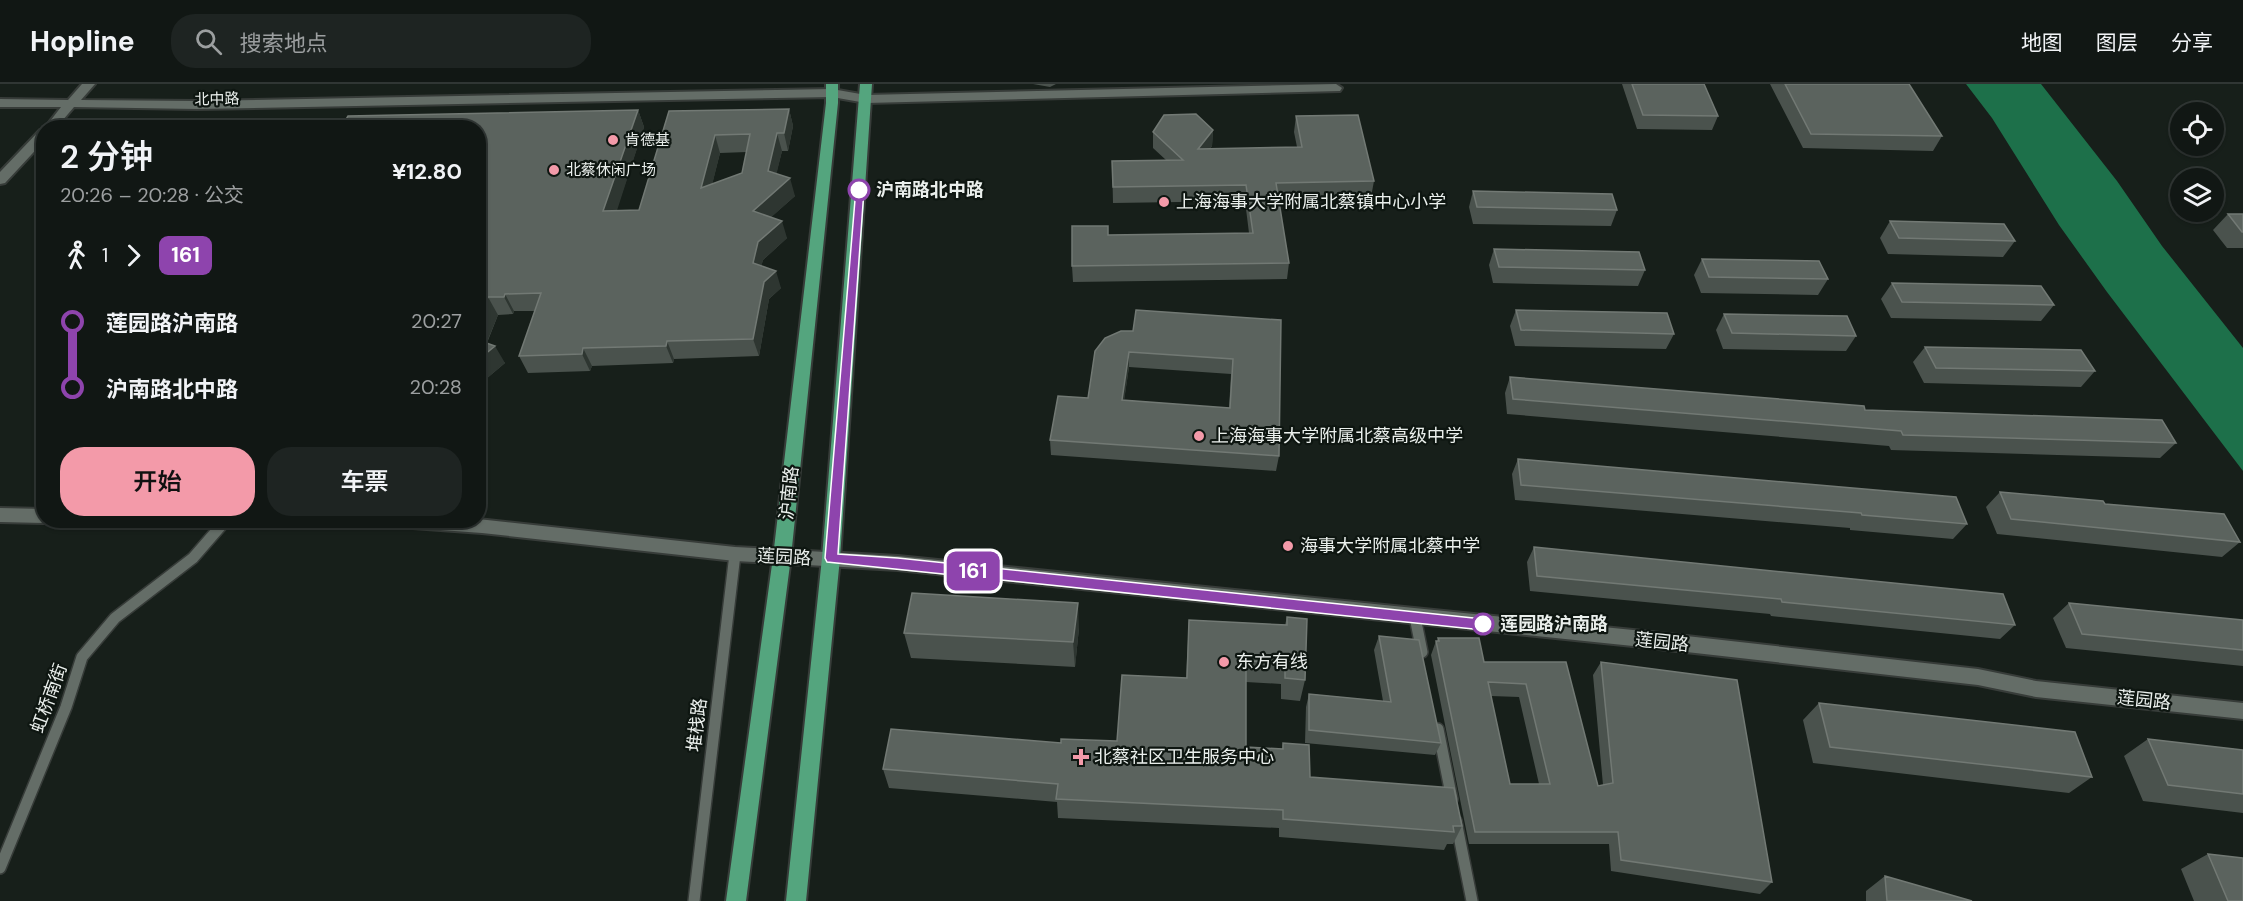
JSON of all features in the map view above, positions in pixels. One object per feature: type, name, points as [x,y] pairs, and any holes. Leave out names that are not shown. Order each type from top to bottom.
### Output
[{"type":"main road","points":[[796,901],[831,558],[866,91]]},
{"type":"main road","name":"沪南路","points":[[736,901],[782,557],[832,94]]},
{"type":"street","points":[[56,120],[89,84]]},
{"type":"street","name":"北中路","points":[[0,113],[189,116],[866,91],[1336,88]]},
{"type":"street","name":"北中路","points":[[0,103],[197,105],[832,94]]},
{"type":"street","points":[[0,180],[36,142]]},
{"type":"street","points":[[0,515],[36,516]]},
{"type":"street","name":"莲园路","points":[[486,526],[735,554],[898,563],[1633,638],[1978,677],[2036,689],[2243,711]]},
{"type":"lane","name":"虹桥南街","points":[[0,868],[66,707],[82,657],[115,618],[193,558],[219,528]]},
{"type":"lane","name":"堆栈路","points":[[694,901],[735,554]]},
{"type":"lane","points":[[1415,617],[1424,663]]},
{"type":"lane","points":[[1436,720],[1472,901]]},
{"type":"shaded area","points":[[1966,84],[2041,84],[2117,181],[2162,246],[2243,348],[2243,471],[2059,225],[1992,118]]},
{"type":"building","points":[[1632,84],[1704,84],[1718,116],[1643,115]]},
{"type":"building","points":[[1785,84],[1909,84],[1942,136],[1811,134]]},
{"type":"building","points":[[789,109],[784,133],[777,133],[768,171],[790,178],[753,211],[782,221],[758,242],[753,263],[776,271],[764,282],[753,339],[667,341],[666,346],[583,348],[582,354],[519,356],[541,293],[505,294],[504,297],[488,297],[486,302],[486,120],[346,120],[348,116],[638,110],[603,211],[639,210],[669,111]],"holes":[[[750,134],[742,173],[701,188],[715,135]]]},
{"type":"building","points":[[1196,114],[1213,130],[1198,149],[1302,147],[1296,116],[1358,115],[1374,181],[1276,183],[1289,263],[1072,266],[1072,226],[1108,226],[1108,235],[1253,233],[1246,185],[1113,187],[1112,161],[1183,160],[1153,132],[1164,115]]},
{"type":"building","points":[[1473,191],[1612,194],[1617,210],[1477,207]]},
{"type":"building","points":[[2228,214],[2243,214],[2243,232],[2242,232]]},
{"type":"building","points":[[1890,221],[2004,224],[2015,241],[1899,238]]},
{"type":"building","points":[[1494,249],[1639,252],[1645,270],[1499,267]]},
{"type":"building","points":[[1702,259],[1819,261],[1828,279],[1709,277]]},
{"type":"building","points":[[1892,283],[2041,286],[2054,305],[1902,302]]},
{"type":"building","points":[[1136,310],[1281,320],[1279,456],[1050,440],[1058,396],[1088,398],[1095,351],[1105,338],[1121,331],[1133,331]],"holes":[[[1129,352],[1233,359],[1230,408],[1122,400]]]},
{"type":"building","points":[[1516,310],[1667,313],[1674,334],[1521,330]]},
{"type":"building","points":[[1724,314],[1847,316],[1856,336],[1732,333]]},
{"type":"building","points":[[486,343],[495,346],[486,353]]},
{"type":"building","points":[[1925,347],[2081,350],[2095,371],[1936,368]]},
{"type":"building","points":[[1510,377],[1864,406],[1865,410],[2162,420],[2176,443],[1903,435],[1901,431],[1513,399]]},
{"type":"building","points":[[1518,459],[1956,497],[1967,524],[1521,485]]},
{"type":"building","points":[[2000,492],[2224,514],[2240,542],[2011,519]]},
{"type":"building","points":[[1534,547],[2003,594],[2015,625],[1782,602],[1781,599],[1537,576]]},
{"type":"building","points":[[912,593],[1078,603],[1073,642],[904,633]]},
{"type":"building","points":[[2069,603],[2243,620],[2243,650],[2082,634]]},
{"type":"building","points":[[1287,617],[1307,619],[1305,680],[1285,678],[1285,663],[1246,661],[1246,747],[1283,749],[1283,743],[1309,745],[1310,777],[1454,788],[1462,826],[1453,826],[1454,832],[1283,819],[1283,810],[1056,799],[1058,784],[883,769],[891,729],[1061,743],[1061,739],[1117,741],[1122,675],[1187,678],[1189,620],[1287,625]]},
{"type":"building","points":[[1379,636],[1419,640],[1441,743],[1309,730],[1309,694],[1391,702]]},
{"type":"building","points":[[1438,638],[1479,638],[1484,662],[1566,662],[1598,786],[1613,783],[1601,662],[1737,680],[1772,882],[1621,860],[1618,832],[1475,832],[1436,641],[1439,641]],"holes":[[[1488,682],[1526,684],[1550,784],[1510,784]]]},
{"type":"building","points":[[1819,703],[2075,732],[2092,777],[1830,747]]},
{"type":"building","points":[[2148,739],[2243,750],[2243,794],[2168,785]]},
{"type":"building","points":[[2208,854],[2243,858],[2243,901],[2228,901]]},
{"type":"building","points":[[1885,876],[1972,901],[1887,901]]},
{"type":"bus line","name":"161","points":[[859,190],[831,558],[1483,624]]},
{"type":"place","name":"肯德基","points":[[613,140]]},
{"type":"place","name":"北蔡休闲广场","points":[[554,170]]},
{"type":"place","name":"沪南路北中路","points":[[859,190]]},
{"type":"place","name":"上海海事大学附属北蔡镇中心小学","points":[[1164,202]]},
{"type":"place","name":"上海海事大学附属北蔡高级中学","points":[[1199,436]]},
{"type":"place","name":"海事大学附属北蔡中学","points":[[1288,546]]},
{"type":"place","name":"莲园路沪南路","points":[[1483,624]]},
{"type":"place","name":"东方有线","points":[[1224,662]]},
{"type":"place","name":"北蔡社区卫生服务中心","points":[[1081,757]]}]
